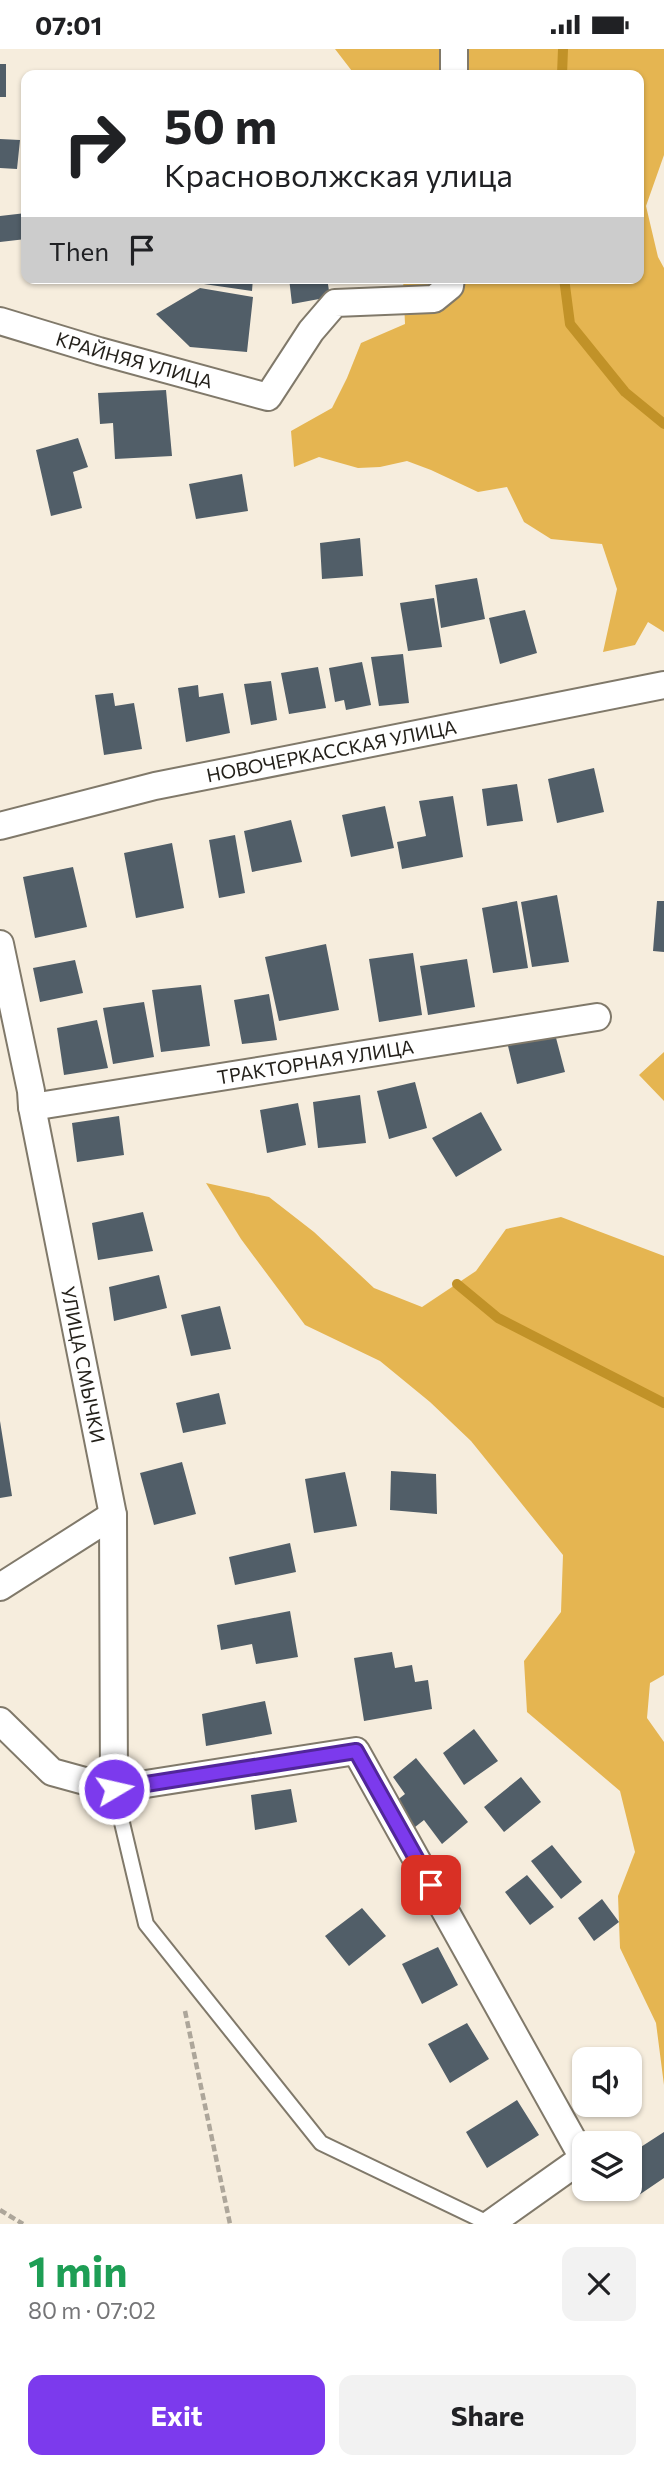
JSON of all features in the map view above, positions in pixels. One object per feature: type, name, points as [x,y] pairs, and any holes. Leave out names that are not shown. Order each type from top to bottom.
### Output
[{"type":"street","points":[[454,49],[454,70]]},
{"type":"street","name":"КРАЙНЯЯ УЛИЦА","points":[[0,321],[268,397],[311,331],[335,303],[434,299],[450,284]]},
{"type":"street","name":"НОВОЧЕРКАССКАЯ УЛИЦА","points":[[0,825],[155,786],[664,685]]},
{"type":"street","name":"УЛИЦА СМЫЧКИ","points":[[0,944],[113,1515],[114,1789]]},
{"type":"street","name":"ТРАКТОРНАЯ УЛИЦА","points":[[32,1107],[597,1017]]},
{"type":"street","points":[[0,1587],[113,1515]]},
{"type":"street","points":[[0,1721],[52,1772],[114,1789],[356,1751],[583,2158],[490,2224]]},
{"type":"lane","points":[[114,1789],[146,1924],[321,2143],[490,2224]]},
{"type":"path","points":[[174,1959],[230,2224]]},
{"type":"path","points":[[0,2210],[23,2224]]},
{"type":"shaded area","points":[[335,49],[664,49],[664,155],[646,206],[658,257],[664,268],[664,632],[648,622],[635,645],[603,652],[617,589],[602,544],[551,539],[524,522],[507,487],[478,492],[407,461],[380,467],[358,468],[319,457],[294,467],[291,431],[332,408],[361,343],[405,324],[403,284],[644,284],[644,70],[351,70]]},
{"type":"shaded area","points":[[664,1052],[664,1101],[639,1075]]},
{"type":"shaded area","points":[[206,1183],[269,1197],[314,1232],[374,1288],[422,1307],[476,1271],[506,1229],[561,1217],[664,1256],[664,1675],[650,1683],[647,1718],[664,1742],[664,2085],[656,2023],[620,1948],[618,1896],[635,1852],[620,1791],[527,1712],[524,1661],[561,1612],[563,1555],[471,1441],[430,1402],[380,1361],[305,1325],[241,1239]]},
{"type":"building","points":[[0,64],[6,64],[6,97],[0,97]]},
{"type":"building","points":[[0,139],[20,140],[17,169],[0,168]]},
{"type":"building","points":[[21,214],[21,240],[0,242],[0,216]]},
{"type":"building","points":[[204,284],[253,284],[252,291]]},
{"type":"building","points":[[290,284],[328,284],[330,297],[292,304]]},
{"type":"building","points":[[200,288],[253,297],[247,352],[190,347],[156,314]]},
{"type":"building","points":[[166,390],[172,456],[115,459],[113,423],[100,424],[98,393]]},
{"type":"building","points":[[78,438],[88,467],[73,472],[82,508],[51,516],[36,450]]},
{"type":"building","points":[[242,474],[248,511],[196,519],[189,484]]},
{"type":"building","points":[[360,538],[363,576],[322,579],[320,543]]},
{"type":"building","points":[[477,578],[485,619],[441,628],[435,585]]},
{"type":"building","points":[[434,598],[442,647],[408,651],[400,603]]},
{"type":"building","points":[[525,610],[537,653],[500,664],[489,618]]},
{"type":"building","points":[[403,654],[409,703],[379,706],[371,657]]},
{"type":"building","points":[[362,662],[371,705],[346,710],[344,700],[335,702],[329,668]]},
{"type":"building","points":[[318,667],[326,708],[289,714],[281,673]]},
{"type":"building","points":[[271,681],[277,720],[251,725],[244,684]]},
{"type":"building","points":[[198,685],[199,697],[223,693],[230,733],[186,742],[178,688]]},
{"type":"building","points":[[113,693],[115,706],[134,703],[142,749],[104,755],[95,695]]},
{"type":"building","points":[[594,768],[604,812],[557,823],[548,779]]},
{"type":"building","points":[[517,784],[523,821],[487,826],[482,789]]},
{"type":"building","points":[[453,796],[463,857],[402,869],[397,842],[426,836],[419,801]]},
{"type":"building","points":[[385,806],[394,848],[351,857],[342,815]]},
{"type":"building","points":[[291,820],[302,862],[252,872],[244,831]]},
{"type":"building","points":[[235,835],[245,893],[219,898],[209,840]]},
{"type":"building","points":[[172,843],[184,908],[136,918],[124,853]]},
{"type":"building","points":[[73,867],[87,927],[35,938],[23,877]]},
{"type":"building","points":[[557,895],[569,962],[532,967],[521,902]]},
{"type":"building","points":[[517,901],[528,968],[493,973],[482,908]]},
{"type":"building","points":[[657,901],[664,901],[664,952],[653,951]]},
{"type":"building","points":[[326,944],[339,1010],[279,1021],[265,957]]},
{"type":"building","points":[[413,953],[422,1015],[379,1022],[369,959]]},
{"type":"building","points":[[467,959],[475,1007],[428,1015],[420,966]]},
{"type":"building","points":[[75,960],[83,993],[40,1002],[33,968]]},
{"type":"building","points":[[201,985],[210,1046],[161,1052],[152,990]]},
{"type":"building","points":[[269,994],[277,1040],[242,1044],[234,1000]]},
{"type":"building","points":[[144,1002],[154,1057],[113,1064],[103,1008]]},
{"type":"building","points":[[97,1020],[108,1068],[64,1075],[57,1028]]},
{"type":"building","points":[[555,1034],[565,1072],[517,1084],[508,1046]]},
{"type":"building","points":[[415,1082],[427,1128],[389,1139],[377,1091]]},
{"type":"building","points":[[360,1095],[366,1143],[318,1148],[313,1102]]},
{"type":"building","points":[[298,1103],[306,1145],[267,1153],[260,1110]]},
{"type":"building","points":[[481,1112],[502,1150],[456,1177],[432,1138]]},
{"type":"building","points":[[119,1116],[124,1155],[77,1162],[72,1123]]},
{"type":"building","points":[[143,1212],[153,1251],[98,1260],[92,1223]]},
{"type":"building","points":[[159,1275],[167,1308],[114,1321],[109,1287]]},
{"type":"building","points":[[220,1306],[231,1349],[191,1356],[181,1315]]},
{"type":"building","points":[[219,1393],[226,1424],[183,1433],[176,1403]]},
{"type":"building","points":[[0,1421],[12,1496],[0,1498]]},
{"type":"building","points":[[182,1462],[196,1514],[154,1525],[140,1473]]},
{"type":"building","points":[[391,1471],[436,1474],[437,1514],[390,1510]]},
{"type":"building","points":[[345,1472],[357,1526],[314,1533],[305,1479]]},
{"type":"building","points":[[290,1543],[296,1572],[235,1585],[229,1557]]},
{"type":"building","points":[[290,1611],[298,1657],[256,1664],[252,1644],[221,1650],[217,1625]]},
{"type":"building","points":[[392,1652],[395,1668],[412,1665],[415,1682],[428,1680],[432,1709],[364,1721],[354,1658]]},
{"type":"building","points":[[265,1701],[272,1734],[206,1746],[202,1714]]},
{"type":"building","points":[[474,1729],[498,1761],[464,1785],[443,1753]]},
{"type":"building","points":[[416,1758],[468,1822],[442,1844],[424,1820],[410,1831],[391,1805],[405,1794],[393,1777]]},
{"type":"building","points":[[521,1777],[541,1802],[504,1832],[484,1807]]},
{"type":"building","points":[[291,1789],[297,1822],[255,1830],[251,1795]]},
{"type":"building","points":[[552,1845],[582,1882],[561,1899],[531,1861]]},
{"type":"building","points":[[527,1875],[554,1907],[530,1925],[505,1892]]},
{"type":"building","points":[[602,1899],[619,1922],[594,1941],[578,1918]]},
{"type":"building","points":[[362,1908],[386,1936],[349,1966],[325,1936]]},
{"type":"building","points":[[438,1947],[458,1985],[422,2004],[402,1964]]},
{"type":"building","points":[[467,2023],[489,2059],[450,2083],[428,2044]]},
{"type":"building","points":[[517,2100],[539,2135],[487,2168],[466,2132]]},
{"type":"building","points":[[664,2132],[664,2178],[642,2193],[642,2146]]},
{"type":"waterway","points":[[562,70],[563,49]]},
{"type":"waterway","points":[[565,284],[570,324],[625,392],[664,424]]},
{"type":"waterway","points":[[457,1284],[498,1318],[664,1403]]},
{"type":"route","points":[[114,1789],[356,1751],[431,1885]]}]
